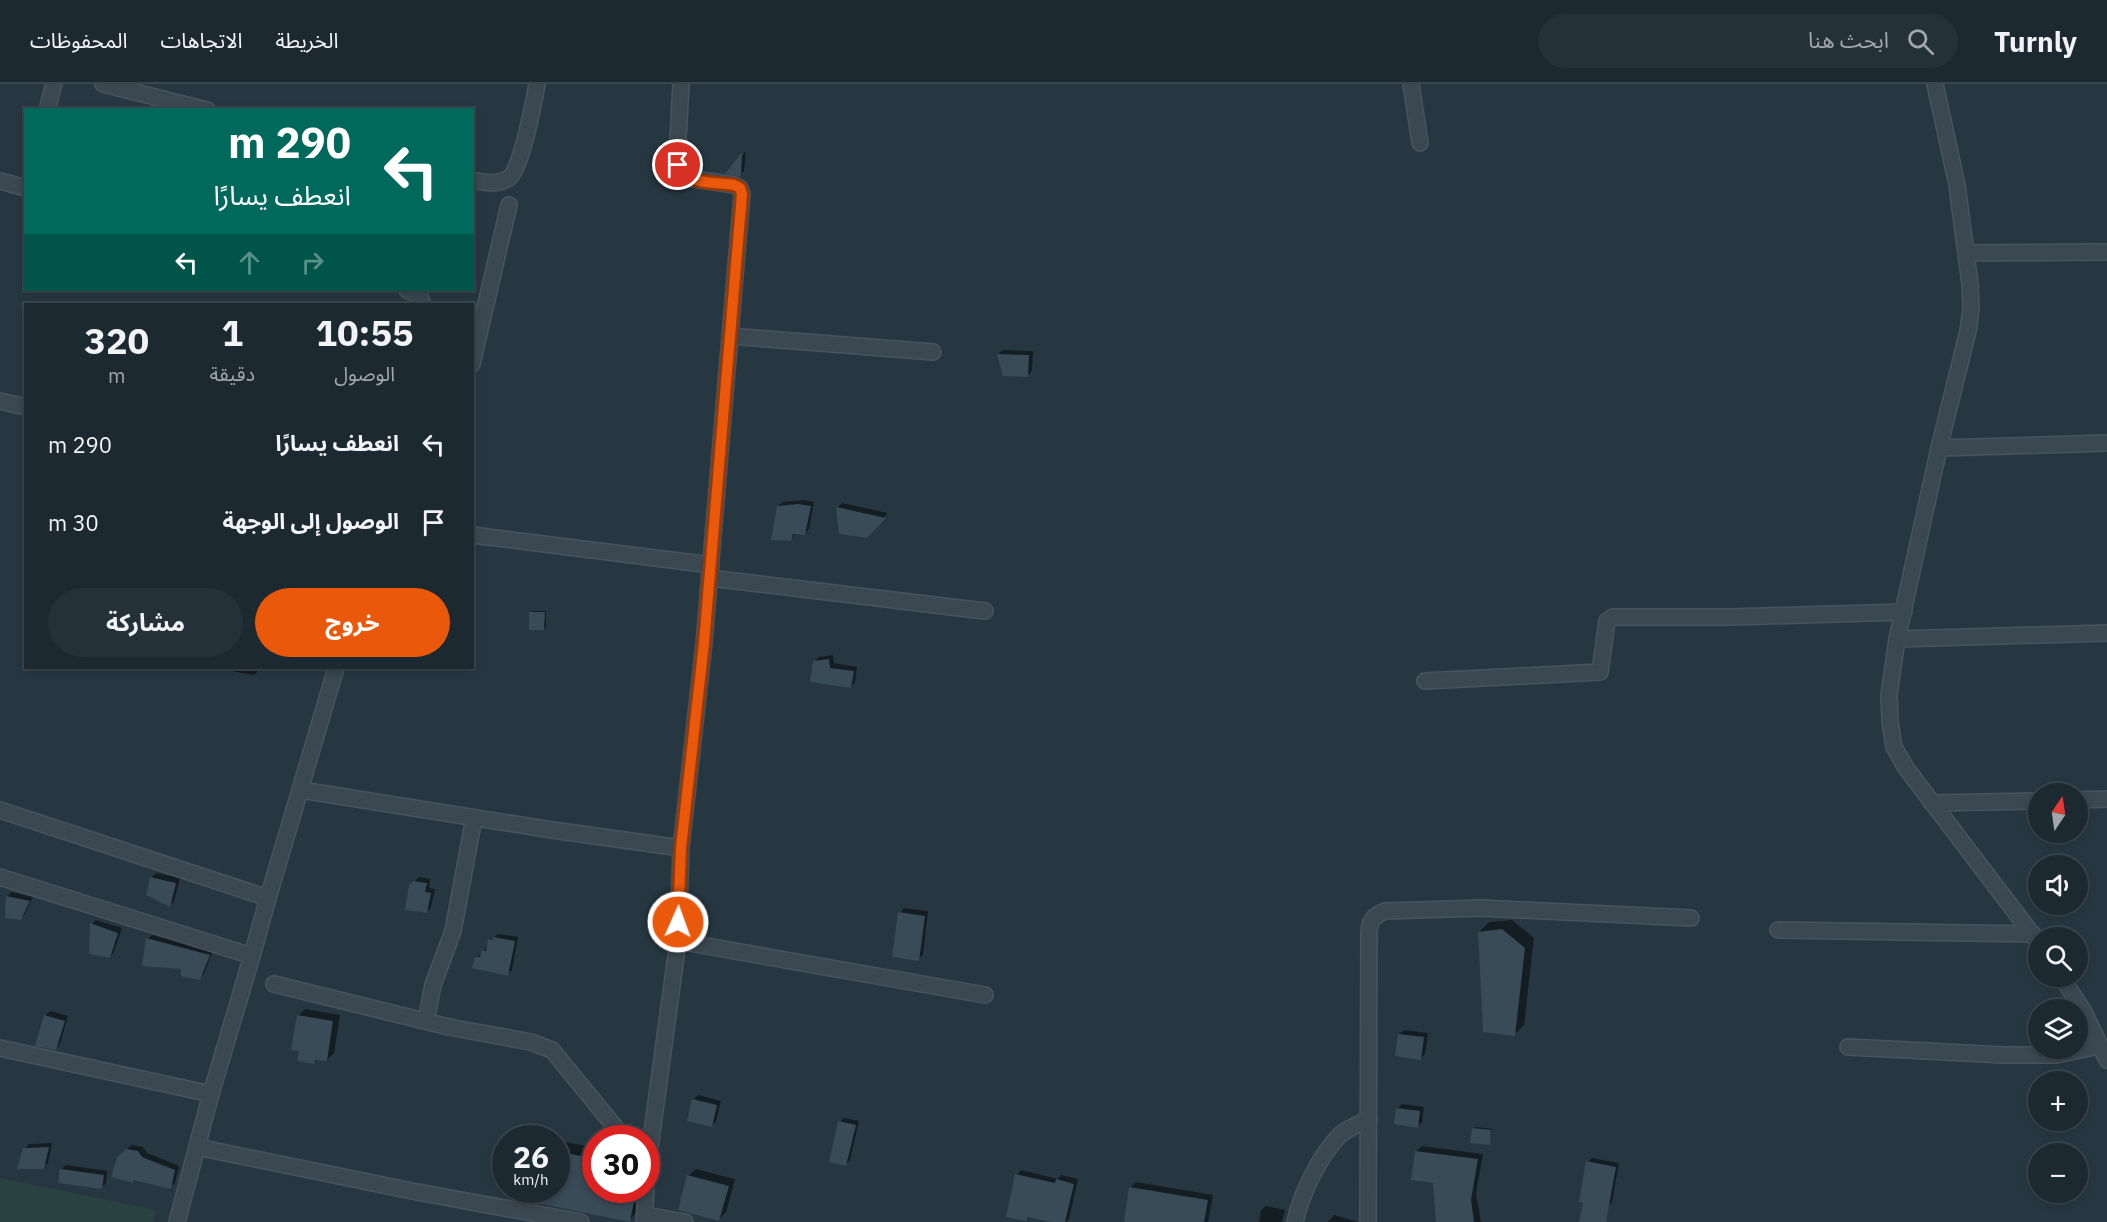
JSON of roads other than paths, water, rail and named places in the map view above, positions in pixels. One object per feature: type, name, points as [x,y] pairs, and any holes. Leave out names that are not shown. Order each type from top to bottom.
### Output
[{"type":"street","points":[[48,108],[54,84]]},
{"type":"street","points":[[103,84],[199,108]]},
{"type":"street","points":[[474,180],[499,183],[512,177],[518,162],[537,84]]},
{"type":"street","points":[[653,1125],[678,941],[681,848],[710,572],[742,194],[740,188],[734,185],[688,178],[681,173],[677,157],[681,84]]},
{"type":"street","points":[[1411,84],[1420,142]]},
{"type":"street","points":[[1935,84],[1957,185],[1970,284],[1971,309],[1968,331],[1939,448],[1897,639],[1889,695],[1890,722],[1894,747],[1906,768],[2028,928]]},
{"type":"street","points":[[0,181],[24,187]]},
{"type":"street","points":[[474,355],[509,205]]},
{"type":"street","points":[[1966,252],[2107,252]]},
{"type":"street","points":[[409,291],[419,295],[423,303]]},
{"type":"street","points":[[730,336],[933,352]]},
{"type":"street","points":[[0,402],[24,407]]},
{"type":"street","points":[[1939,448],[2107,443]]},
{"type":"street","points":[[474,535],[985,611]]},
{"type":"street","points":[[1425,681],[1600,672],[1607,621],[1613,616],[1732,617],[1904,612]]},
{"type":"street","points":[[1897,639],[2107,633]]},
{"type":"street","points":[[177,1222],[211,1094],[336,669]]},
{"type":"street","points":[[301,790],[681,848]]},
{"type":"street","points":[[2088,800],[2107,799]]},
{"type":"street","points":[[1932,803],[2028,801]]},
{"type":"street","points":[[0,810],[268,898]]},
{"type":"street","points":[[426,1021],[433,985],[453,931],[474,818]]},
{"type":"street","points":[[0,877],[252,956]]},
{"type":"street","points":[[1368,1222],[1369,924],[1374,916],[1385,911],[1481,908],[1691,918]]},
{"type":"street","points":[[1778,930],[2028,938]]},
{"type":"street","points":[[678,941],[985,995]]},
{"type":"street","points":[[274,984],[426,1021],[531,1042],[552,1050],[613,1125]]},
{"type":"street","points":[[2068,987],[2084,1012],[2107,1060]]},
{"type":"street","points":[[1848,1047],[2004,1055],[2056,1055],[2099,1046]]},
{"type":"street","points":[[0,1048],[211,1094]]},
{"type":"street","points":[[1295,1222],[1309,1182],[1326,1153],[1341,1134],[1369,1119]]},
{"type":"street","points":[[197,1147],[417,1192],[582,1222]]},
{"type":"street","points":[[645,1203],[644,1219],[685,1222]]}]
